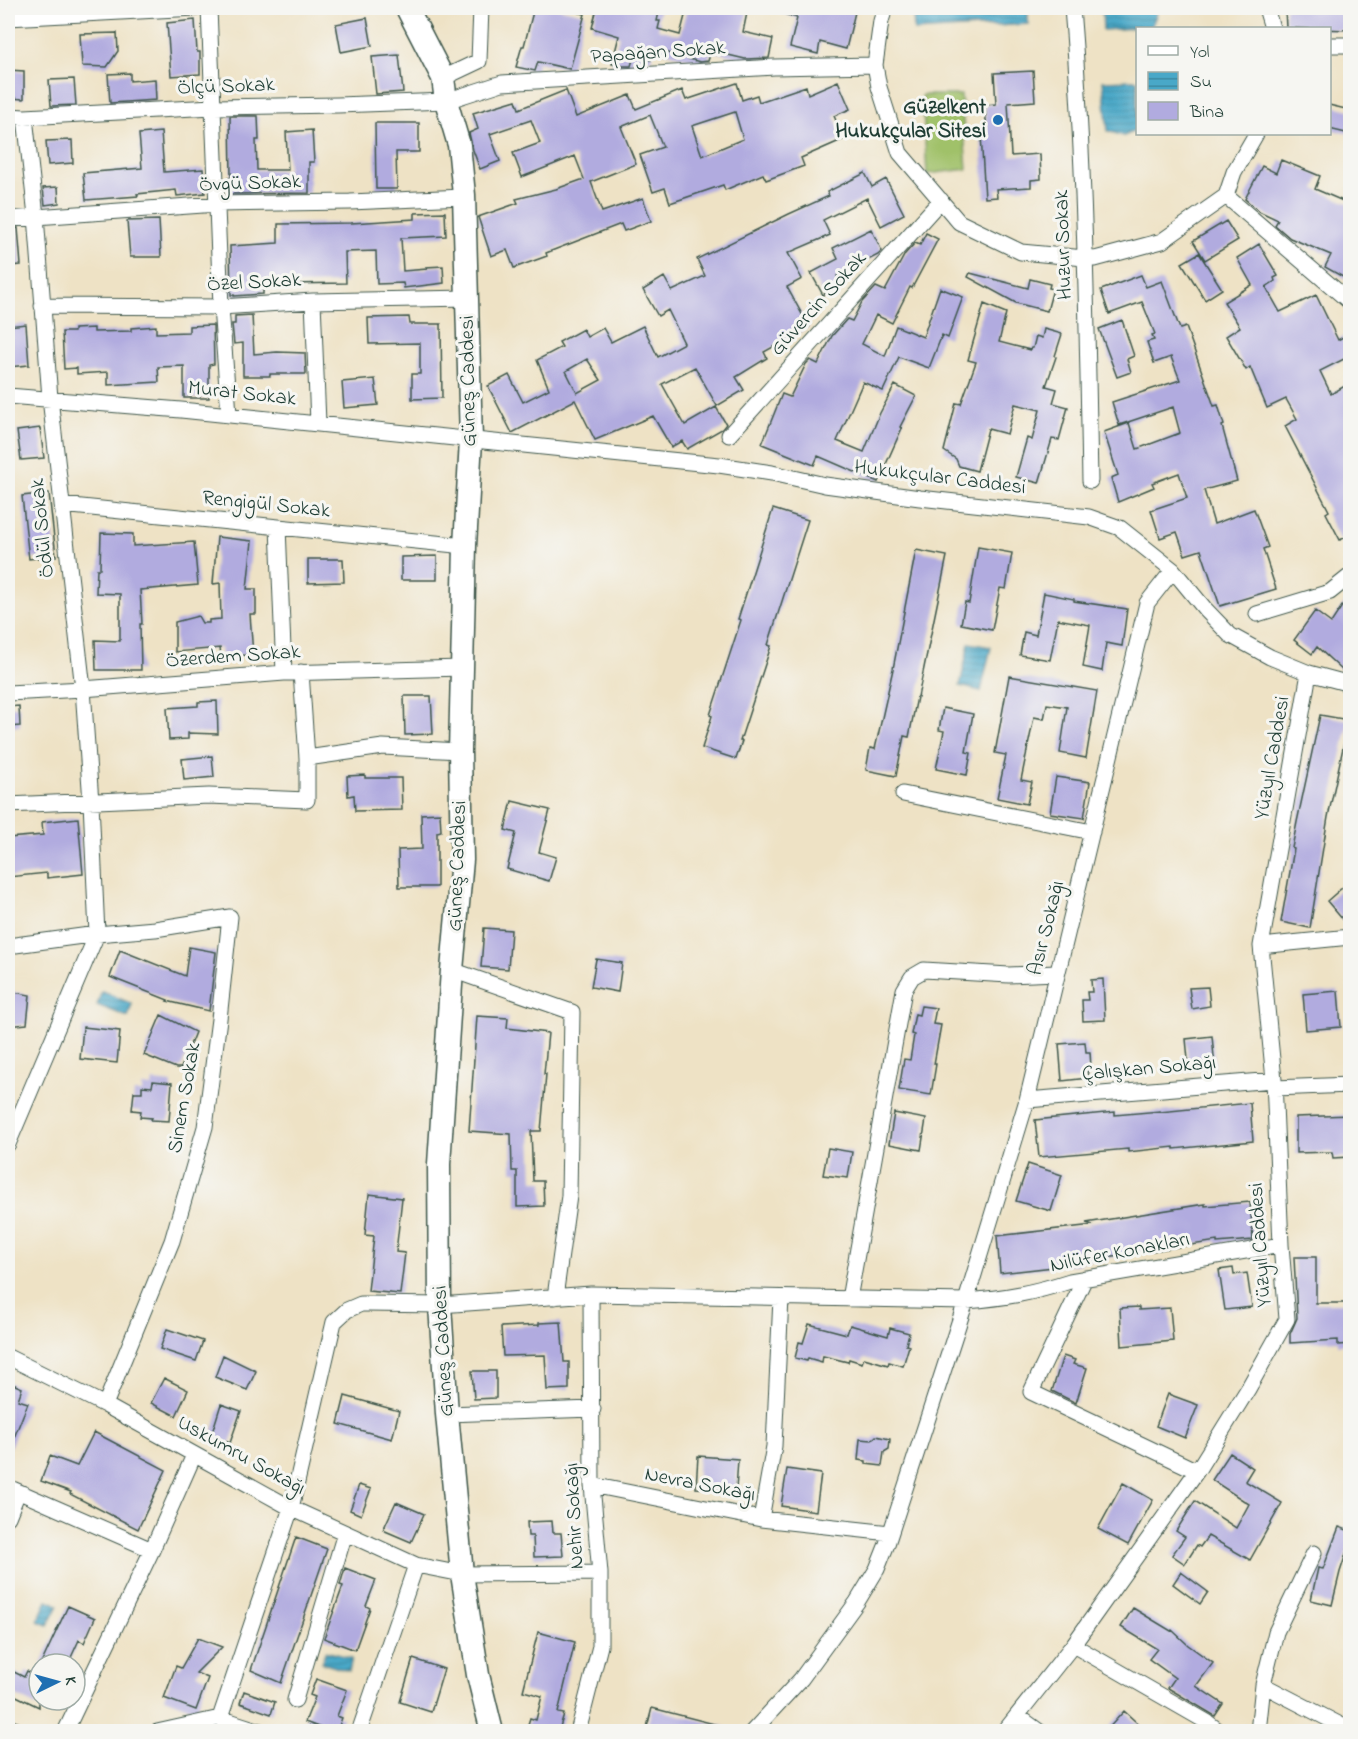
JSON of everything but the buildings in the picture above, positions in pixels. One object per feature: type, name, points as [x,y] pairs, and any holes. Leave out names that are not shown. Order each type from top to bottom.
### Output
[{"type":"main road","name":"Güneş Caddesi","points":[[407,8],[443,78],[446,101],[459,145],[464,195],[471,441],[465,546],[460,751],[462,860],[438,1164],[440,1305],[447,1414],[462,1574],[478,1675],[492,1731]]},
{"type":"street","points":[[8,18],[196,8]]},
{"type":"street","points":[[209,8],[221,307],[229,414]]},
{"type":"street","points":[[443,78],[479,61],[481,8]]},
{"type":"street","points":[[885,8],[875,65],[879,87],[900,153],[959,222],[1021,252],[1095,259],[1162,241],[1226,196],[1234,172],[1255,135]]},
{"type":"street","name":"Huzur Sokak","points":[[1072,8],[1078,80],[1086,259],[1090,481]]},
{"type":"street","points":[[1266,8],[1272,27]]},
{"type":"street","points":[[1331,45],[1350,45]]},
{"type":"street","name":"Papağan Sokak","points":[[446,101],[502,83],[762,68],[875,65]]},
{"type":"street","name":"Ölçü Sokak","points":[[8,116],[213,107],[446,101]]},
{"type":"street","name":"Ödül Sokak","points":[[25,117],[36,216],[50,398],[83,689],[97,934]]},
{"type":"street","name":"Övgü Sokak","points":[[8,219],[217,204],[350,202],[464,195]]},
{"type":"street","points":[[1226,196],[1350,302]]},
{"type":"street","name":"Güvercin Sokak","points":[[729,435],[941,200]]},
{"type":"street","name":"Özel Sokak","points":[[42,306],[221,307],[313,301],[468,298]]},
{"type":"street","points":[[313,301],[318,423]]},
{"type":"street","name":"Murat Sokak","points":[[8,396],[229,414],[471,441]]},
{"type":"street","name":"Hukukçular Caddesi","points":[[471,441],[719,465],[772,473],[825,485],[1089,517],[1120,528],[1173,570],[1230,635],[1270,657],[1309,673],[1350,684]]},
{"type":"street","name":"Rengigül Sokak","points":[[62,505],[465,546]]},
{"type":"street","points":[[278,527],[284,673]]},
{"type":"street","name":"Asır Sokağı","points":[[752,1731],[801,1679],[857,1602],[877,1569],[966,1301],[1027,1100],[1147,603],[1173,570]]},
{"type":"street","points":[[1257,614],[1330,592],[1350,576]]},
{"type":"street","name":"Özerdem Sokak","points":[[8,693],[301,672],[462,668]]},
{"type":"street","points":[[8,805],[209,796],[307,800],[307,758],[301,672]]},
{"type":"street","name":"Yüzyıl Caddesi","points":[[1004,1731],[1073,1645],[1197,1471],[1248,1389],[1287,1319],[1281,1245],[1274,1084],[1261,946],[1309,673]]},
{"type":"street","points":[[307,758],[383,747],[460,751]]},
{"type":"street","points":[[903,794],[1092,832]]},
{"type":"street","name":"Sinem Sokak","points":[[97,934],[155,929],[230,917],[205,1127],[172,1241],[105,1406]]},
{"type":"street","points":[[8,946],[97,934]]},
{"type":"street","points":[[8,1144],[97,934]]},
{"type":"street","points":[[1261,946],[1350,937]]},
{"type":"street","points":[[452,970],[572,1012],[569,1196],[555,1297]]},
{"type":"street","points":[[849,1299],[904,990],[909,980],[924,970],[1009,975],[1058,973]]},
{"type":"street","name":"Çalışkan Sokağı","points":[[1027,1100],[1274,1084],[1350,1085]]},
{"type":"street","name":"Nilüfer Konakları","points":[[220,1718],[291,1508],[334,1322],[347,1310],[361,1304],[440,1305],[591,1294],[966,1301],[1036,1292],[1070,1281],[1281,1245]]},
{"type":"street","points":[[1086,1278],[1031,1392],[1197,1471]]},
{"type":"street","name":"Nehir Sokağı","points":[[578,1731],[600,1646],[600,1572],[592,1485],[591,1294]]},
{"type":"street","name":"Nevra Sokağı","points":[[592,1485],[761,1519],[774,1446],[781,1298]]},
{"type":"street","name":"Uskumru Sokağı","points":[[8,1357],[105,1406],[291,1508],[416,1565],[462,1574],[600,1572]]},
{"type":"street","points":[[447,1414],[592,1409]]},
{"type":"street","points":[[65,1731],[152,1551],[194,1455]]},
{"type":"street","points":[[8,1517],[13,1490],[152,1551]]},
{"type":"street","points":[[761,1519],[890,1533]]},
{"type":"street","points":[[295,1700],[345,1533]]},
{"type":"street","points":[[1258,1731],[1263,1685],[1276,1632],[1314,1553]]},
{"type":"street","points":[[359,1731],[416,1565]]},
{"type":"street","points":[[1073,1645],[1221,1731]]},
{"type":"street","points":[[1263,1685],[1350,1730]]},
{"type":"street","points":[[1018,1716],[1040,1731]]},
{"type":"street","points":[[157,1731],[220,1718],[263,1731]]},
{"type":"street","points":[[8,1727],[23,1731]]},
{"type":"green space","points":[[922,95],[961,95],[967,169],[927,174]]},
{"type":"water","points":[[913,8],[1028,8],[1028,24],[914,31]]},
{"type":"water","points":[[1102,8],[1154,8],[1157,13],[1151,27],[1103,30]]},
{"type":"water","points":[[1136,80],[1136,130],[1124,136],[1108,131],[1103,81]]},
{"type":"water","points":[[969,643],[991,647],[981,691],[960,686]]},
{"type":"water","points":[[102,991],[132,1004],[128,1017],[97,1005]]},
{"type":"water","points":[[47,1600],[58,1605],[48,1625],[38,1621]]},
{"type":"water","points":[[325,1651],[352,1658],[349,1671],[322,1663]]},
{"type":"place","name":"Güzelkent Hukukçular Sitesi","points":[[998,120]]}]
